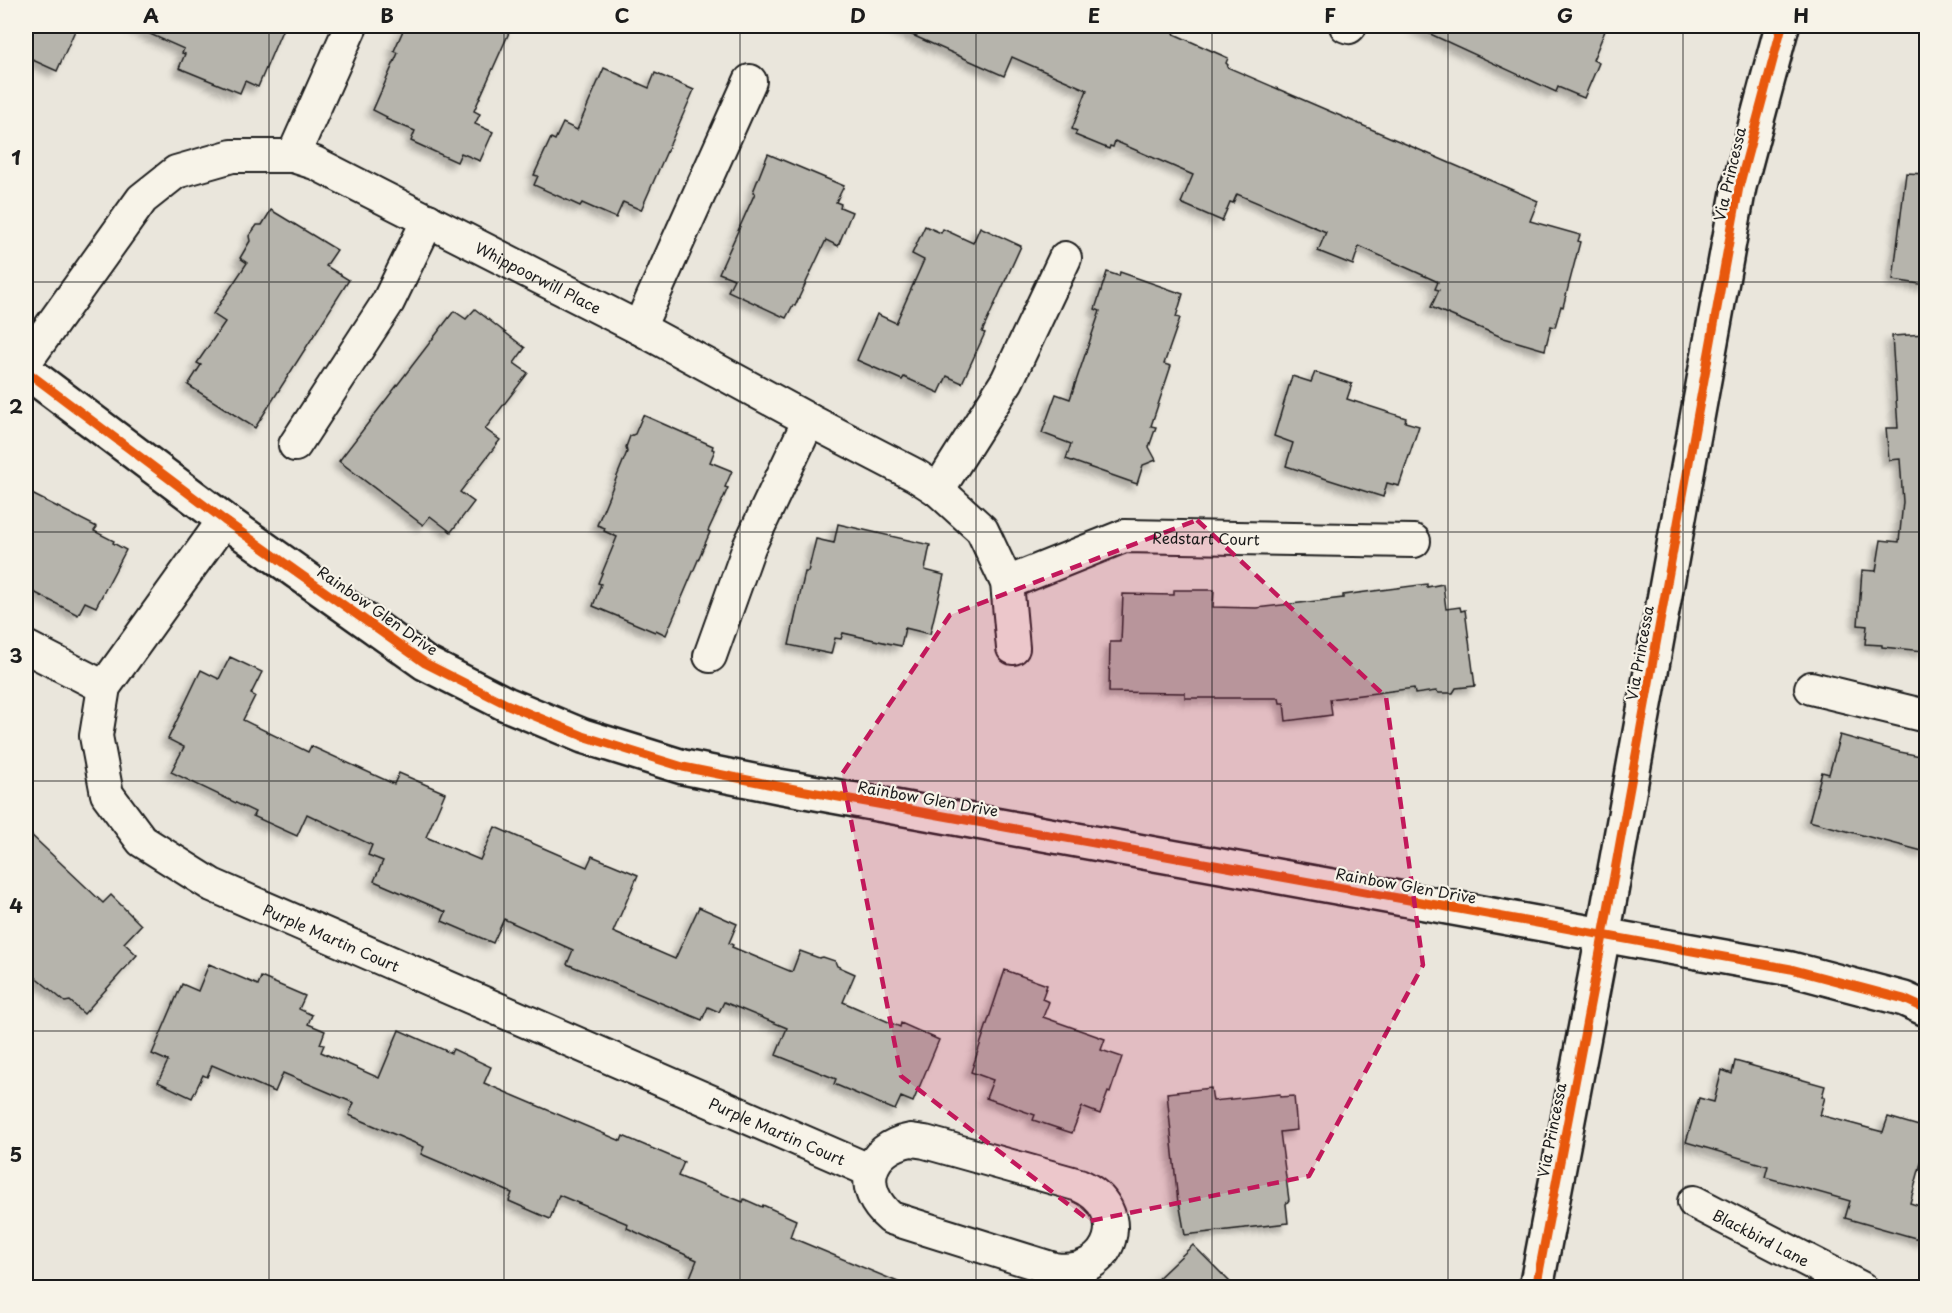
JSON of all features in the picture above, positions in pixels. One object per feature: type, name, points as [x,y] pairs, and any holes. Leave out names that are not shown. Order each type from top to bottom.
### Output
[{"type":"street","points":[[293,156],[351,26]]},
{"type":"street","name":"Via Princessa","points":[[1536,1287],[1603,936],[1739,187],[1782,26]]},
{"type":"street","points":[[639,328],[750,81]]},
{"type":"street","name":"Whippoorwill Place","points":[[26,362],[142,200],[176,172],[232,156],[293,156],[315,163],[639,328],[915,475],[938,490],[982,530],[1007,583],[1013,648]]},
{"type":"street","points":[[295,444],[388,302],[428,220]]},
{"type":"street","points":[[938,490],[1007,381],[1065,258]]},
{"type":"street","name":"Rainbow Glen Drive","points":[[26,371],[224,520],[425,663],[506,704],[583,736],[683,767],[778,786],[1791,969],[1904,999],[1926,1009]]},
{"type":"street","points":[[710,656],[749,547],[809,420]]},
{"type":"street","name":"Purple Martin Court","points":[[224,520],[104,687],[96,736],[107,794],[142,841],[212,885],[871,1171]]},
{"type":"street","name":"Redstart Court","points":[[1007,583],[1124,537],[1414,541]]},
{"type":"street","points":[[26,647],[104,687]]},
{"type":"street","points":[[1811,688],[1926,716]]},
{"type":"street","points":[[911,1140],[1079,1185],[1092,1190],[1109,1212],[1111,1226],[1109,1240],[1103,1252],[1081,1269],[1067,1271],[1054,1269],[891,1218],[880,1209],[873,1198],[870,1185],[871,1171],[877,1159],[886,1149],[911,1140]]},
{"type":"street","name":"Blackbird Lane","points":[[1694,1202],[1862,1287]]},
{"type":"highlighted area","points":[[1197,520],[1386,697],[1423,965],[1309,1176],[1090,1221],[901,1076],[842,774],[950,615]]},
{"type":"building","points":[[26,26],[77,26],[57,71],[26,57]]},
{"type":"building","points":[[132,26],[284,26],[258,87],[245,81],[240,93],[179,68],[185,54],[182,53],[184,49]]},
{"type":"building","points":[[405,26],[512,26],[474,111],[480,114],[475,124],[493,132],[480,161],[461,153],[457,162],[411,141],[415,131],[386,119],[387,117],[373,110],[398,53],[394,51]]},
{"type":"building","points":[[892,26],[1177,26],[1174,34],[1228,58],[1227,67],[1538,201],[1530,221],[1580,235],[1563,307],[1561,306],[1555,327],[1551,326],[1545,350],[1504,338],[1431,307],[1439,290],[1435,289],[1438,282],[1359,246],[1353,265],[1318,251],[1326,232],[1237,194],[1233,203],[1230,202],[1222,221],[1181,203],[1193,175],[1115,141],[1113,147],[1110,146],[1109,149],[1075,135],[1077,131],[1072,129],[1087,90],[1012,57],[1004,76]]},
{"type":"building","points":[[1413,26],[1607,26],[1593,60],[1599,63],[1584,98],[1558,87],[1556,92]]},
{"type":"building","points":[[604,68],[649,88],[655,73],[694,90],[641,210],[623,202],[616,218],[582,203],[580,206],[534,185],[538,176],[534,175],[551,138],[555,140],[563,123],[577,130]]},
{"type":"building","points":[[768,154],[844,186],[836,202],[841,204],[840,207],[852,212],[838,246],[826,240],[795,306],[793,305],[786,318],[728,291],[734,279],[719,273],[755,193],[753,192]]},
{"type":"building","points":[[1906,173],[1926,174],[1926,285],[1893,280]]},
{"type":"building","points":[[271,210],[337,250],[326,266],[349,280],[255,428],[188,385],[201,365],[197,363],[225,322],[213,314],[247,263],[240,258],[250,241],[249,236],[257,225],[262,225]]},
{"type":"building","points":[[925,226],[941,233],[943,229],[973,243],[980,227],[1021,246],[982,332],[985,333],[962,383],[947,376],[939,393],[857,360],[877,314],[896,323],[924,260],[912,254]]},
{"type":"building","points":[[1107,272],[1119,276],[1120,272],[1183,294],[1176,317],[1180,318],[1164,364],[1171,366],[1151,426],[1156,427],[1149,447],[1156,460],[1143,465],[1137,484],[1066,459],[1071,444],[1042,433],[1056,394],[1070,399],[1100,311],[1095,309]]},
{"type":"building","points":[[475,309],[525,348],[514,363],[528,373],[485,429],[500,440],[460,492],[474,502],[451,532],[430,516],[423,525],[339,461],[454,311],[466,319]]},
{"type":"building","points":[[1926,334],[1924,651],[1865,644],[1867,626],[1858,625],[1862,570],[1876,571],[1881,540],[1899,542],[1903,502],[1900,459],[1889,460],[1886,428],[1898,428],[1892,336]]},
{"type":"building","points":[[1315,372],[1352,384],[1347,399],[1406,418],[1405,422],[1419,426],[1399,486],[1387,483],[1383,497],[1286,466],[1293,443],[1274,436],[1292,376],[1311,382]]},
{"type":"building","points":[[643,415],[713,446],[712,449],[715,450],[710,462],[732,471],[725,487],[728,488],[666,635],[593,606],[601,584],[598,583],[617,537],[597,525],[627,452],[626,447],[630,436],[635,434]]},
{"type":"building","points":[[26,491],[97,527],[94,531],[126,550],[96,607],[85,602],[78,615],[26,588]]},
{"type":"building","points":[[838,524],[930,545],[925,570],[944,575],[930,634],[905,628],[901,646],[843,633],[841,639],[835,638],[831,654],[789,645],[805,572],[808,572],[816,539],[834,543]]},
{"type":"building","points":[[1427,584],[1427,587],[1443,584],[1446,609],[1460,607],[1461,611],[1465,610],[1475,686],[1456,688],[1453,693],[1436,691],[1415,694],[1414,688],[1330,699],[1332,715],[1286,721],[1284,703],[1280,703],[1279,698],[1185,698],[1185,693],[1109,692],[1110,642],[1121,642],[1123,594],[1174,595],[1174,590],[1214,590],[1213,607],[1256,608],[1343,598],[1343,595]]},
{"type":"building","points":[[230,657],[262,672],[251,694],[255,696],[243,720],[308,752],[311,746],[394,784],[399,773],[445,793],[426,837],[480,860],[495,827],[587,867],[592,856],[638,875],[613,932],[675,959],[699,907],[737,924],[729,943],[733,945],[732,947],[792,972],[800,951],[835,961],[837,966],[855,974],[843,1002],[900,1027],[901,1023],[939,1040],[913,1102],[901,1097],[895,1110],[834,1084],[836,1079],[776,1055],[787,1028],[724,1002],[719,1012],[708,1007],[702,1020],[567,964],[573,950],[504,919],[493,943],[442,921],[446,912],[374,881],[383,861],[368,855],[372,845],[307,814],[297,836],[253,816],[255,812],[171,772],[184,747],[168,739],[201,670],[219,679]]},
{"type":"building","points":[[1840,735],[1926,757],[1926,852],[1809,821],[1822,772],[1829,774]]},
{"type":"building","points":[[26,830],[103,903],[111,895],[141,925],[124,943],[137,955],[84,1014],[70,1001],[65,1002],[26,969]]},
{"type":"building","points":[[209,964],[258,985],[261,977],[305,996],[299,1009],[312,1015],[308,1024],[325,1031],[320,1044],[324,1045],[321,1052],[379,1078],[399,1030],[451,1053],[453,1049],[491,1067],[484,1083],[621,1141],[623,1136],[684,1162],[678,1176],[743,1202],[744,1199],[762,1207],[763,1205],[796,1220],[790,1237],[910,1287],[686,1287],[697,1260],[627,1228],[628,1224],[559,1195],[550,1219],[509,1201],[512,1193],[421,1154],[424,1147],[349,1115],[354,1103],[283,1073],[275,1092],[212,1065],[207,1077],[203,1075],[192,1098],[158,1082],[168,1061],[152,1054],[182,984],[198,991]]},
{"type":"building","points":[[1005,970],[1047,985],[1042,999],[1049,1002],[1043,1017],[1105,1039],[1101,1050],[1122,1057],[1100,1114],[1082,1107],[1072,1133],[1033,1120],[1035,1115],[986,1098],[993,1080],[971,1072]]},
{"type":"building","points":[[1735,1061],[1825,1086],[1822,1097],[1825,1097],[1820,1115],[1883,1132],[1888,1117],[1926,1128],[1926,1145],[1910,1203],[1926,1208],[1926,1241],[1845,1218],[1850,1201],[1765,1177],[1768,1166],[1686,1142],[1699,1098],[1714,1102],[1722,1070],[1732,1074]]},
{"type":"building","points":[[1211,1088],[1213,1101],[1280,1094],[1280,1097],[1294,1096],[1297,1130],[1280,1132],[1289,1200],[1286,1204],[1288,1223],[1185,1235],[1178,1203],[1167,1093]]},
{"type":"building","points":[[1193,1245],[1235,1287],[1149,1287]]},
{"type":"cycle path","points":[[1536,1288],[1603,936],[1739,187],[1782,26]]},
{"type":"cycle path","points":[[26,371],[224,520],[425,663],[506,704],[583,736],[683,767],[778,786],[1791,969],[1904,999],[1926,1009]]}]
